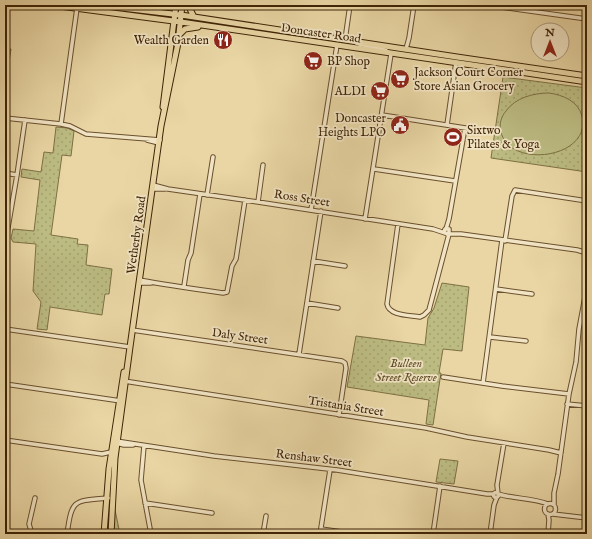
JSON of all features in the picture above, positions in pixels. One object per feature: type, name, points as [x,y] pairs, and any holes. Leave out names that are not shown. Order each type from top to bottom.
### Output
[{"type":"main road","name":"Doncaster Road","points":[[52,5],[176,14],[587,76]]},
{"type":"main road","name":"Doncaster Road","points":[[98,5],[111,10],[244,32],[587,82]]},
{"type":"main road","name":"Wetherby Road","points":[[162,126],[176,5]]},
{"type":"main road","name":"Wetherby Road","points":[[111,534],[116,442],[121,401],[125,382],[159,141],[180,34],[182,5]]},
{"type":"main road","points":[[188,5],[194,17]]},
{"type":"main road","points":[[218,21],[225,25],[244,28],[244,32]]},
{"type":"main road","points":[[180,34],[185,29],[208,26]]},
{"type":"main road","points":[[270,29],[272,33],[304,40]]},
{"type":"main road","name":"Wetherby Road","points":[[104,534],[111,452],[116,442]]},
{"type":"street","points":[[345,40],[350,5]]},
{"type":"street","points":[[352,41],[363,46],[384,49],[394,54],[406,49],[409,46],[414,5]]},
{"type":"street","points":[[486,5],[587,19]]},
{"type":"street","points":[[61,124],[77,8]]},
{"type":"street","points":[[311,210],[337,45]]},
{"type":"street","points":[[365,219],[382,115],[394,54]]},
{"type":"street","points":[[447,125],[457,57]]},
{"type":"street","points":[[382,115],[491,132]]},
{"type":"street","points":[[5,118],[61,124],[70,126],[86,134],[159,141]]},
{"type":"street","points":[[5,246],[25,120]]},
{"type":"street","points":[[398,224],[387,308],[391,312],[420,317],[424,316],[429,310],[445,245],[465,128]]},
{"type":"street","points":[[207,195],[213,157]]},
{"type":"street","points":[[258,202],[263,165]]},
{"type":"street","points":[[374,169],[455,181]]},
{"type":"street","points":[[5,173],[17,175]]},
{"type":"street","name":"Ross Street","points":[[153,187],[587,252]]},
{"type":"street","points":[[484,383],[496,289],[512,194],[515,190],[586,201]]},
{"type":"street","points":[[184,286],[188,260],[191,253],[200,194]]},
{"type":"street","points":[[139,281],[184,286],[223,293],[227,292],[232,266],[236,259],[245,200]]},
{"type":"street","points":[[299,354],[321,212]]},
{"type":"street","points":[[313,261],[345,266]]},
{"type":"street","points":[[548,534],[551,514],[555,507],[554,494],[567,404],[576,362],[579,329],[587,286]]},
{"type":"street","points":[[496,289],[532,294]]},
{"type":"street","points":[[307,303],[338,308]]},
{"type":"street","points":[[5,329],[130,347]]},
{"type":"street","name":"Daly Street","points":[[132,330],[339,360],[345,363],[346,368],[339,415]]},
{"type":"street","points":[[490,337],[526,342]]},
{"type":"street","points":[[443,377],[569,394]]},
{"type":"street","name":"Tristania Street","points":[[125,382],[426,428],[459,436],[561,451]]},
{"type":"street","points":[[5,384],[121,401]]},
{"type":"street","points":[[567,404],[587,406]]},
{"type":"street","points":[[5,440],[102,454],[111,452]]},
{"type":"street","name":"Renshaw Street","points":[[116,442],[220,457],[330,470],[540,501],[555,507],[568,515]]},
{"type":"street","points":[[490,534],[504,443]]},
{"type":"street","points":[[146,446],[141,478],[151,534]]},
{"type":"street","points":[[102,454],[110,461]]},
{"type":"street","points":[[320,534],[330,470]]},
{"type":"street","points":[[433,534],[440,486]]},
{"type":"street","points":[[554,494],[545,508],[545,511],[551,514],[587,518]]},
{"type":"street","points":[[32,534],[29,524],[35,498]]},
{"type":"street","points":[[67,534],[70,512],[76,504],[85,500],[112,498]]},
{"type":"street","name":"Renshaw Street","points":[[536,501],[545,508]]},
{"type":"street","points":[[145,503],[212,513]]},
{"type":"street","points":[[263,534],[266,516]]},
{"type":"street","points":[[321,529],[349,533],[358,532]]},
{"type":"green space","points":[[5,48],[11,49],[5,87]]},
{"type":"green space","points":[[503,77],[587,88],[587,172],[491,158]]},
{"type":"green space","points":[[549,93],[565,97],[577,106],[580,111],[582,116],[582,131],[575,142],[563,150],[548,154],[533,155],[518,151],[507,144],[501,132],[500,123],[510,106],[531,95]]},
{"type":"green space","points":[[56,127],[67,128],[74,131],[71,156],[62,155],[51,235],[78,239],[77,244],[88,245],[86,265],[112,269],[109,294],[105,294],[102,315],[50,307],[47,330],[37,329],[41,302],[33,291],[36,244],[13,242],[11,238],[13,229],[34,231],[40,180],[21,177],[22,169],[41,172],[44,152],[53,153]]},
{"type":"green space","name":"Bulleen Street Reserve","points":[[442,283],[469,287],[462,351],[443,349],[433,425],[426,424],[429,400],[347,387],[356,336],[425,345],[428,318],[434,308]]},
{"type":"green space","points":[[440,459],[458,461],[454,484],[436,482]]},
{"type":"green space","points":[[114,505],[120,534],[114,534]]},
{"type":"place","name":"Wealth Garden","points":[[223,40]]},
{"type":"place","name":"BP Shop","points":[[313,61]]},
{"type":"place","name":"Jackson Court Corner Store Asian Grocery","points":[[400,79]]},
{"type":"place","name":"ALDI","points":[[380,91]]},
{"type":"place","name":"Doncaster Heights LPO","points":[[400,125]]},
{"type":"place","name":"Sixtwo Pilates & Yoga","points":[[453,137]]}]
